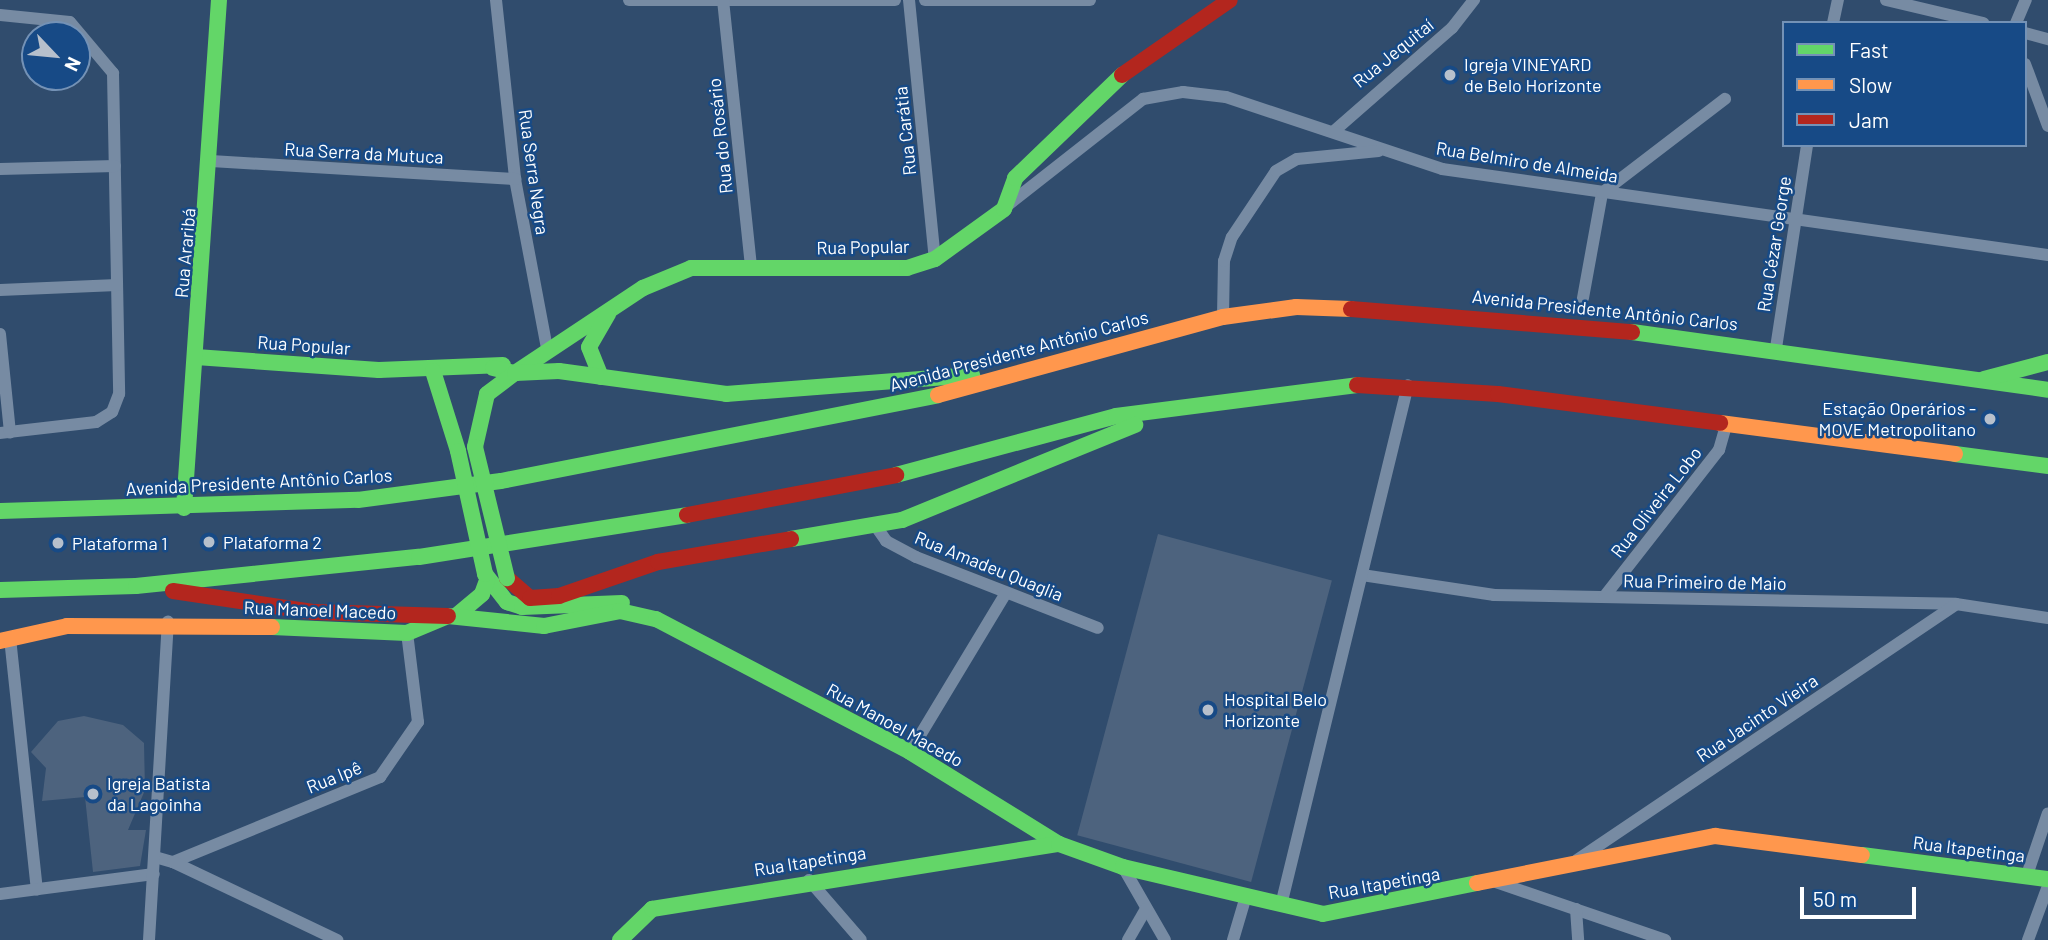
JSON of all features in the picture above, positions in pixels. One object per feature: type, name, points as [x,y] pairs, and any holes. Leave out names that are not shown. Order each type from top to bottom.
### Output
[{"type":"main road","name":"Rua Araribá","points":[[184,509],[211,161],[219,0]]},
{"type":"main road","points":[[1004,209],[1015,178],[1126,71],[1230,0]]},
{"type":"main road","name":"Rua Popular","points":[[493,368],[515,373],[547,348],[612,308],[691,268],[907,268],[935,259],[1004,209]]},
{"type":"main road","name":"Avenida Presidente Antônio Carlos","points":[[0,510],[184,509],[358,500],[501,481],[928,398],[1223,317],[1296,307],[1393,307],[1776,348],[2048,390]]},
{"type":"main road","points":[[601,377],[589,347],[612,308]]},
{"type":"main road","name":"Rua Popular","points":[[196,357],[433,371],[493,368],[533,358]]},
{"type":"main road","points":[[1982,380],[2048,362]]},
{"type":"main road","points":[[1028,370],[726,394],[601,377],[515,373],[487,394],[475,447],[507,578],[530,598],[559,596],[658,562],[875,525],[1183,409]]},
{"type":"main road","points":[[136,586],[314,612],[452,616],[482,594],[486,577],[458,451],[433,371]]},
{"type":"main road","points":[[0,590],[136,586],[419,557],[832,492],[1115,416],[1408,384],[1727,422],[2048,466]]},
{"type":"main road","name":"Rua Manoel Macedo","points":[[486,577],[507,602],[530,609],[579,602],[654,610],[709,647]]},
{"type":"main road","name":"Rua Manoel Macedo","points":[[5,639],[67,626],[168,622],[407,633],[452,616],[544,626],[620,611],[656,619],[910,752],[1059,844]]},
{"type":"main road","name":"Rua Itapetinga","points":[[620,940],[652,909],[809,879],[1059,844],[1123,867],[1323,914],[1355,912],[1577,860],[1715,836],[2048,879]]},
{"type":"street","name":"Rua Serra Negra","points":[[496,0],[515,179],[547,348]]},
{"type":"street","points":[[629,0],[895,0]]},
{"type":"street","name":"Rua Carátia","points":[[909,0],[935,259]]},
{"type":"street","points":[[925,0],[1090,0]]},
{"type":"street","name":"Rua Jequitaí","points":[[1333,132],[1357,104],[1417,60],[1474,0]]},
{"type":"street","points":[[1833,21],[1838,0]]},
{"type":"street","points":[[1886,0],[1975,21]]},
{"type":"street","points":[[2017,21],[2026,0]]},
{"type":"street","name":"Rua do Rosário","points":[[723,2],[751,268]]},
{"type":"street","points":[[0,15],[70,22],[107,58],[113,73],[119,394],[112,412],[80,426],[5,433],[0,334]]},
{"type":"street","points":[[2027,34],[2048,40]]},
{"type":"street","points":[[2027,69],[2048,126]]},
{"type":"street","name":"Rua Belmiro de Almeida","points":[[1004,209],[1143,99],[1183,92],[1226,97],[1443,169],[1602,193],[1796,217],[2048,255]]},
{"type":"street","points":[[1583,298],[1602,193],[1725,99]]},
{"type":"street","name":"Rua Cézar George","points":[[1776,348],[1807,147]]},
{"type":"street","points":[[1223,317],[1224,261],[1232,237],[1276,171],[1297,159],[1383,151]]},
{"type":"street","name":"Rua Serra da Mutuca","points":[[211,161],[515,179]]},
{"type":"street","points":[[0,169],[115,166]]},
{"type":"street","points":[[0,289],[117,285]]},
{"type":"street","points":[[1281,905],[1408,384]]},
{"type":"street","name":"Rua Oliveira Lobo","points":[[1604,597],[1719,450],[1727,422]]},
{"type":"street","name":"Rua Amadeu Quaglia","points":[[875,525],[886,541],[916,557],[1098,628]]},
{"type":"street","name":"Rua Primeiro de Maio","points":[[1362,575],[1494,595],[1956,604],[2048,618]]},
{"type":"street","points":[[910,752],[1006,593]]},
{"type":"street","name":"Rua Jacinto Vieira","points":[[1577,860],[1956,604]]},
{"type":"street","points":[[149,940],[168,622]]},
{"type":"street","name":"Rua Ipê","points":[[173,862],[380,776],[418,722],[407,633]]},
{"type":"street","points":[[5,639],[37,890]]},
{"type":"street","points":[[2027,875],[2048,813]]},
{"type":"street","points":[[155,857],[173,862],[337,940]]},
{"type":"street","points":[[1123,867],[1165,940]]},
{"type":"street","points":[[0,894],[154,874]]},
{"type":"street","points":[[809,879],[861,940]]},
{"type":"street","points":[[1493,881],[1665,940]]},
{"type":"street","points":[[2028,940],[2048,886]]},
{"type":"street","points":[[1233,940],[1246,896]]},
{"type":"street","points":[[1128,940],[1146,909]]},
{"type":"street","points":[[1576,909],[1578,940]]},
{"type":"building","name":"Hospital Belo Horizonte","points":[[1158,534],[1332,581],[1251,882],[1077,835]]},
{"type":"building","name":"Igreja Batista da Lagoinha","points":[[84,716],[123,725],[144,743],[145,790],[128,830],[146,830],[140,866],[93,872],[85,797],[42,801],[46,768],[31,752],[58,721]]},
{"type":"traffic: fast","points":[[184,508],[219,0]]},
{"type":"traffic: fast","points":[[493,368],[515,373],[643,288],[691,268],[907,268],[935,259],[1004,209],[1015,178],[1122,75]]},
{"type":"traffic: fast","points":[[601,377],[589,347],[609,313]]},
{"type":"traffic: fast","points":[[1632,332],[2048,390]]},
{"type":"traffic: fast","points":[[196,357],[379,370],[503,365]]},
{"type":"traffic: fast","points":[[1984,379],[2048,362]]},
{"type":"traffic: fast","points":[[433,371],[458,451]]},
{"type":"traffic: fast","points":[[475,447],[487,394],[515,373],[559,371],[726,394],[972,375]]},
{"type":"traffic: fast","points":[[896,475],[1116,416],[1357,385]]},
{"type":"traffic: fast","points":[[0,511],[358,500],[501,481],[938,395]]},
{"type":"traffic: fast","points":[[791,539],[902,520],[1135,425]]},
{"type":"traffic: fast","points":[[475,447],[507,578]]},
{"type":"traffic: fast","points":[[458,451],[485,574]]},
{"type":"traffic: fast","points":[[1955,454],[2048,466]]},
{"type":"traffic: fast","points":[[0,590],[136,586],[419,557],[687,515]]},
{"type":"traffic: fast","points":[[485,574],[507,602],[522,607],[622,603]]},
{"type":"traffic: fast","points":[[456,616],[482,594],[487,580]]},
{"type":"traffic: fast","points":[[272,627],[407,633],[448,616],[544,626],[620,611],[656,619],[910,752],[1059,844]]},
{"type":"traffic: fast","points":[[620,940],[652,909],[1059,844],[1123,867],[1323,914],[1477,883]]},
{"type":"traffic: fast","points":[[1862,855],[2048,879]]},
{"type":"traffic: slow","points":[[938,395],[1223,317],[1296,307],[1351,309]]},
{"type":"traffic: slow","points":[[1720,423],[1955,454]]},
{"type":"traffic: slow","points":[[0,641],[67,626],[272,627]]},
{"type":"traffic: slow","points":[[1477,883],[1715,836],[1862,855]]},
{"type":"traffic: jam","points":[[1122,75],[1230,0]]},
{"type":"traffic: jam","points":[[1351,309],[1632,332]]},
{"type":"traffic: jam","points":[[1357,385],[1498,394],[1720,423]]},
{"type":"traffic: jam","points":[[687,515],[896,475]]},
{"type":"traffic: jam","points":[[507,578],[530,598],[559,596],[658,562],[791,539]]},
{"type":"traffic: jam","points":[[173,591],[314,612],[448,616]]},
{"type":"place","name":"Igreja VINEYARD de Belo Horizonte","points":[[1450,75]]},
{"type":"place","name":"Estação Operários - MOVE Metropolitano","points":[[1990,419]]},
{"type":"place","name":"Plataforma 2","points":[[209,542]]},
{"type":"place","name":"Plataforma 1","points":[[58,543]]},
{"type":"place","name":"Hospital Belo Horizonte","points":[[1208,710]]},
{"type":"place","name":"Igreja Batista da Lagoinha","points":[[93,794]]}]
